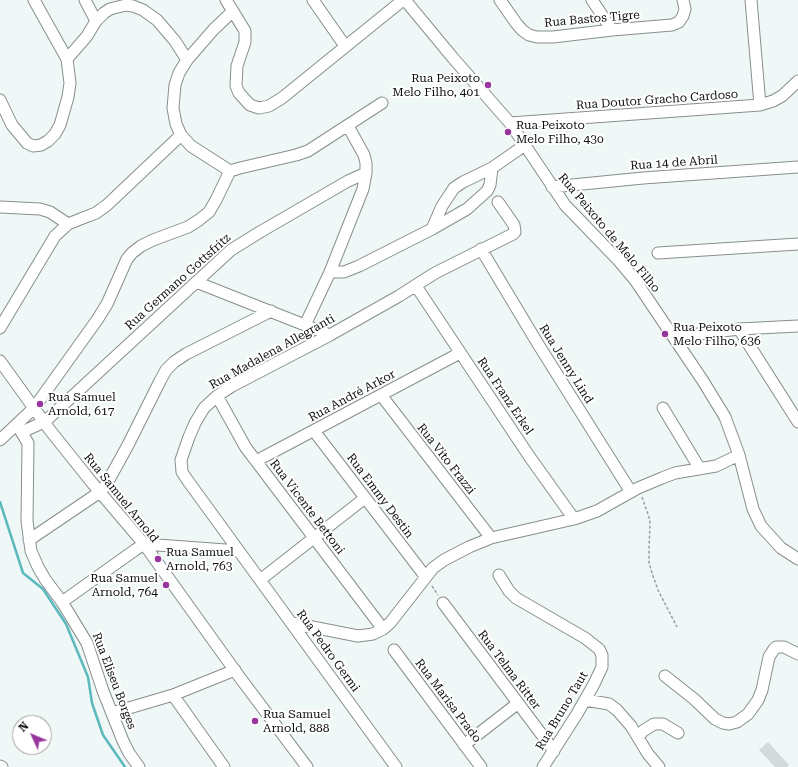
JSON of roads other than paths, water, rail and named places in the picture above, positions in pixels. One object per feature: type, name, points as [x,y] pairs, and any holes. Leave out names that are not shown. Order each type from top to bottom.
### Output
[{"type":"street","points":[[0,100],[12,125],[27,143],[33,146],[41,145],[48,141],[55,134],[60,125],[68,97],[70,83],[67,59],[34,0]]},
{"type":"street","points":[[85,0],[96,21]]},
{"type":"street","points":[[226,0],[244,31],[245,42],[237,66],[236,86],[239,94],[244,100],[250,105],[259,108],[269,106],[282,98],[344,46],[404,0]]},
{"type":"street","points":[[313,0],[344,46]]},
{"type":"street","name":"Rua Peixoto de Melo Filho","points":[[404,0],[510,123],[552,187],[581,222],[619,261],[635,280],[674,337],[725,417],[739,455],[753,509],[761,526],[781,548],[798,559]]},
{"type":"street","name":"Rua Bastos Tigre","points":[[500,0],[522,30],[529,35],[537,37],[553,37],[672,25],[679,22],[683,16],[685,9],[683,0]]},
{"type":"street","points":[[592,0],[612,30]]},
{"type":"street","points":[[751,0],[760,105]]},
{"type":"street","points":[[67,59],[87,36],[96,21],[110,9],[126,5],[144,10],[158,20],[187,60]]},
{"type":"street","points":[[230,171],[191,146],[181,135],[176,124],[173,108],[175,85],[187,60],[214,29],[233,11]]},
{"type":"street","name":"Rua Doutor Gracho Cardoso","points":[[510,123],[760,105],[777,99],[798,81]]},
{"type":"street","points":[[0,440],[19,428],[97,320],[107,304],[127,259],[132,253],[141,246],[153,240],[188,227],[209,212],[230,171],[308,151],[382,103]]},
{"type":"street","points":[[305,325],[330,272],[363,189],[366,163],[364,155],[348,126]]},
{"type":"street","points":[[0,328],[55,236],[68,224],[96,213],[107,205],[181,135]]},
{"type":"street","points":[[432,228],[442,206],[454,188],[492,168],[525,145]]},
{"type":"street","name":"Rua 14 de Abril","points":[[552,187],[643,178],[798,167]]},
{"type":"street","points":[[330,272],[344,272],[350,270],[467,209],[487,191],[490,185],[492,168]]},
{"type":"street","name":"Rua Germano Gottsfritz","points":[[19,428],[44,422],[231,250],[245,240],[348,181],[366,173]]},
{"type":"street","name":"Rua Madalena Allegranti","points":[[239,551],[182,472],[182,460],[186,444],[195,423],[204,408],[217,396],[250,376],[330,334],[416,286],[435,273],[510,236],[515,232],[514,225],[498,202]]},
{"type":"street","points":[[0,207],[40,209],[50,212],[68,224]]},
{"type":"street","points":[[658,253],[798,244]]},
{"type":"street","name":"Rua Jenny Lind","points":[[481,249],[538,344],[634,490]]},
{"type":"street","points":[[196,282],[330,334]]},
{"type":"street","name":"Rua Franz Erkel","points":[[416,286],[529,456],[574,519]]},
{"type":"street","points":[[29,540],[100,492],[106,485],[166,370],[174,362],[186,354],[271,311]]},
{"type":"street","points":[[674,337],[739,329],[793,326],[798,333]]},
{"type":"street","points":[[739,329],[798,422]]},
{"type":"street","name":"Rua André Arkor","points":[[256,461],[460,353]]},
{"type":"street","name":"Rua Samuel Arnold","points":[[0,361],[44,422],[144,544],[307,767]]},
{"type":"street","name":"Rua Vito Frazzi","points":[[381,395],[491,538]]},
{"type":"street","name":"Rua Vicente Bettoni","points":[[217,396],[246,448],[383,629]]},
{"type":"street","points":[[662,408],[700,469]]},
{"type":"street","name":"Rua Eliseu Borges","points":[[19,428],[28,443],[27,521],[29,540],[38,567],[62,602],[87,643],[126,747],[139,767]]},
{"type":"street","name":"Rua Emmy Destin","points":[[314,431],[425,576]]},
{"type":"street","points":[[292,623],[358,636],[373,634],[390,624],[425,576],[433,568],[444,560],[469,547],[491,538],[574,519],[597,511],[634,490],[675,473],[716,466],[739,455]]},
{"type":"street","points":[[260,580],[365,498]]},
{"type":"street","points":[[62,602],[144,544],[239,551]]},
{"type":"street","name":"Rua Pedro Germi","points":[[239,551],[396,767]]},
{"type":"street","name":"Rua Bruno Taut","points":[[499,575],[509,591],[516,598],[594,644],[602,655],[602,667],[585,700],[543,767]]},
{"type":"street","name":"Rua Telma Ritter","points":[[443,603],[554,751]]},
{"type":"street","points":[[665,676],[694,699],[715,719],[722,723],[729,724],[737,722],[743,718],[753,708],[758,700],[762,690],[769,657],[774,649],[776,647],[784,647],[798,654]]},
{"type":"street","name":"Rua Marisa Prado","points":[[394,650],[481,767]]},
{"type":"street","points":[[112,713],[173,695],[235,670]]},
{"type":"street","points":[[173,695],[224,767]]},
{"type":"street","points":[[585,700],[609,704],[624,716],[659,767]]},
{"type":"street","points":[[464,745],[518,704]]},
{"type":"street","points":[[638,738],[643,731],[654,724],[664,724],[678,733]]},
{"type":"waterway","points":[[0,502],[23,573],[43,589],[66,624],[88,677],[92,703],[103,735],[125,767]]},
{"type":"place","name":"Rua Peixoto Melo Filho, 401","points":[[488,85]]},
{"type":"place","name":"Rua Peixoto Melo Filho, 430","points":[[508,132]]},
{"type":"place","name":"Rua Peixoto Melo Filho, 636","points":[[665,334]]},
{"type":"place","name":"Rua Samuel Arnold, 617","points":[[40,404]]},
{"type":"place","name":"Rua Samuel Arnold, 763","points":[[158,559]]},
{"type":"place","name":"Rua Samuel Arnold, 764","points":[[166,585]]},
{"type":"place","name":"Rua Samuel Arnold, 888","points":[[255,721]]}]
